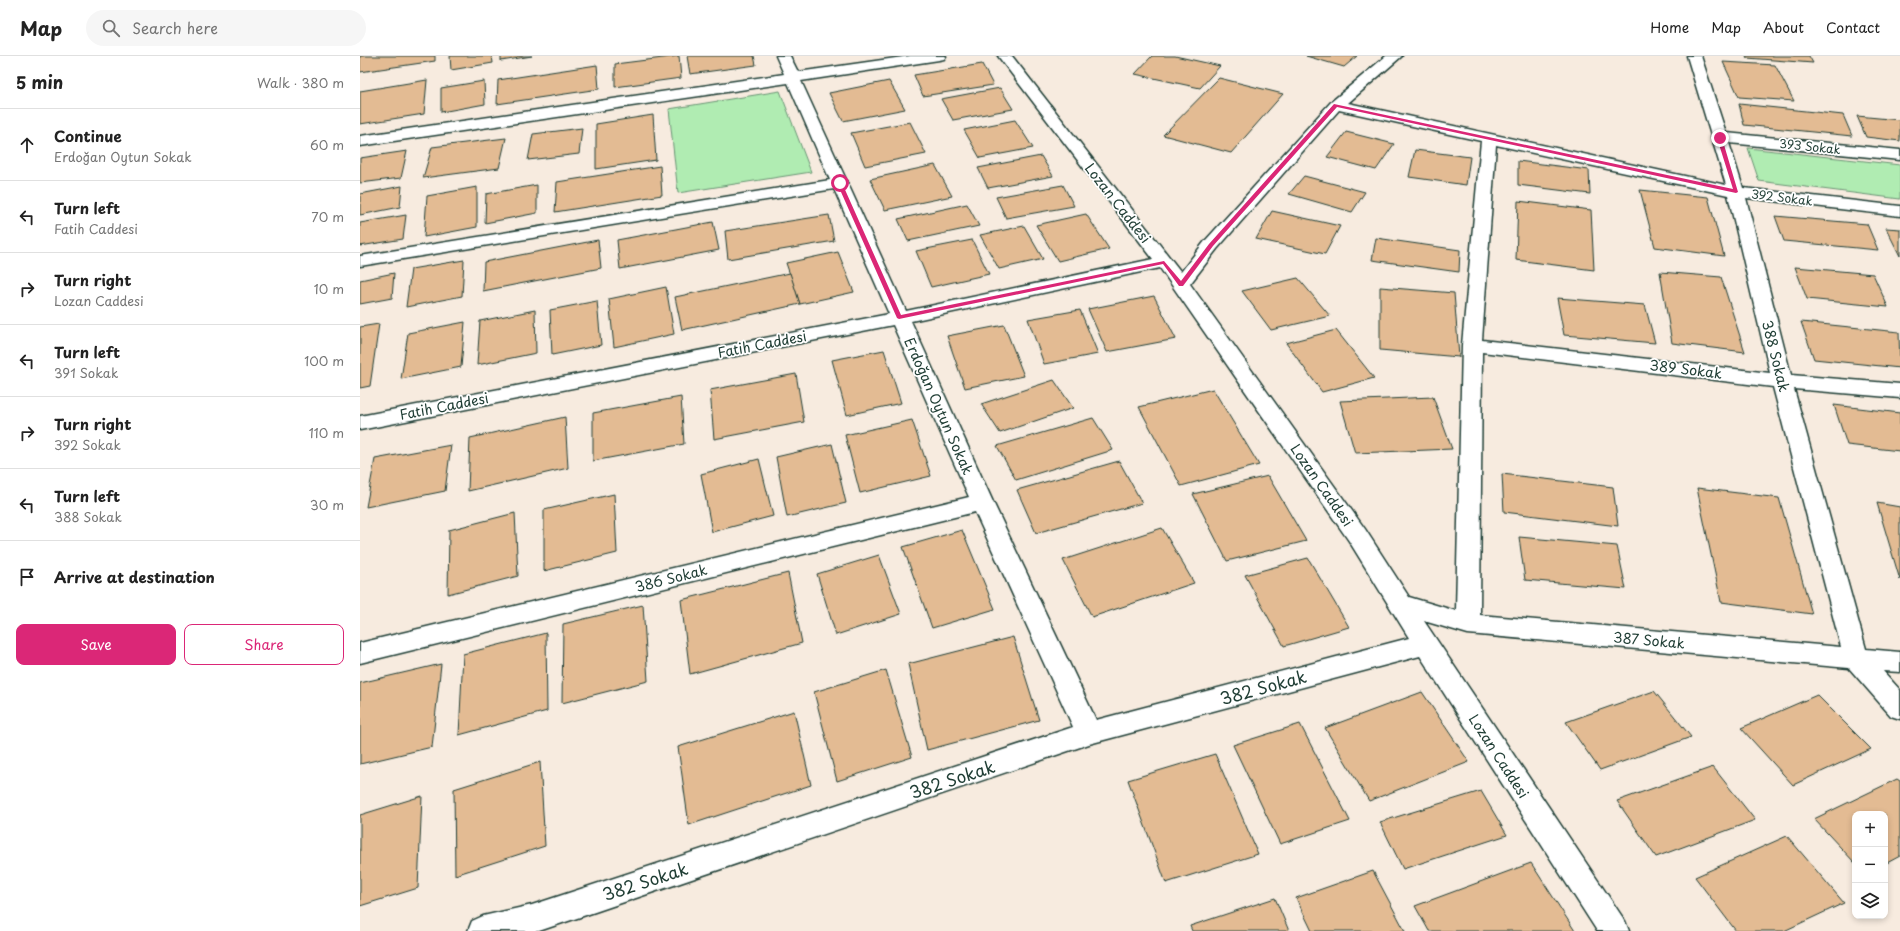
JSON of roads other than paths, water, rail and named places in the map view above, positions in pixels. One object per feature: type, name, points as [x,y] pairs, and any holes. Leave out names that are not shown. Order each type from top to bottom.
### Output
[{"type":"street","name":"Erdoğan Oytun Sokak","points":[[783,56],[982,502],[1089,733]]},
{"type":"street","points":[[360,141],[939,56]]},
{"type":"street","name":"Lozan Caddesi","points":[[1005,56],[1181,284],[1357,535],[1400,604],[1614,931]]},
{"type":"street","points":[[1181,284],[1211,245],[1336,105],[1395,56]]},
{"type":"street","name":"388 Sokak","points":[[1694,56],[1736,192],[1782,381],[1856,658]]},
{"type":"street","name":"392 Sokak","points":[[1336,105],[1736,192],[1900,211]]},
{"type":"street","points":[[1468,624],[1472,344],[1489,138]]},
{"type":"street","name":"393 Sokak","points":[[1720,138],[1900,155]]},
{"type":"street","points":[[360,261],[840,183]]},
{"type":"street","name":"Fatih Caddesi","points":[[360,423],[899,318],[1164,262]]},
{"type":"street","name":"389 Sokak","points":[[1472,344],[1782,381],[1900,391]]},
{"type":"street","name":"386 Sokak","points":[[360,653],[982,502]]},
{"type":"street","name":"387 Sokak","points":[[1400,604],[1468,624],[1900,662]]},
{"type":"street","name":"382 Sokak","points":[[484,931],[532,925],[1089,733],[1426,644]]},
{"type":"street","points":[[1856,658],[1900,708]]}]
